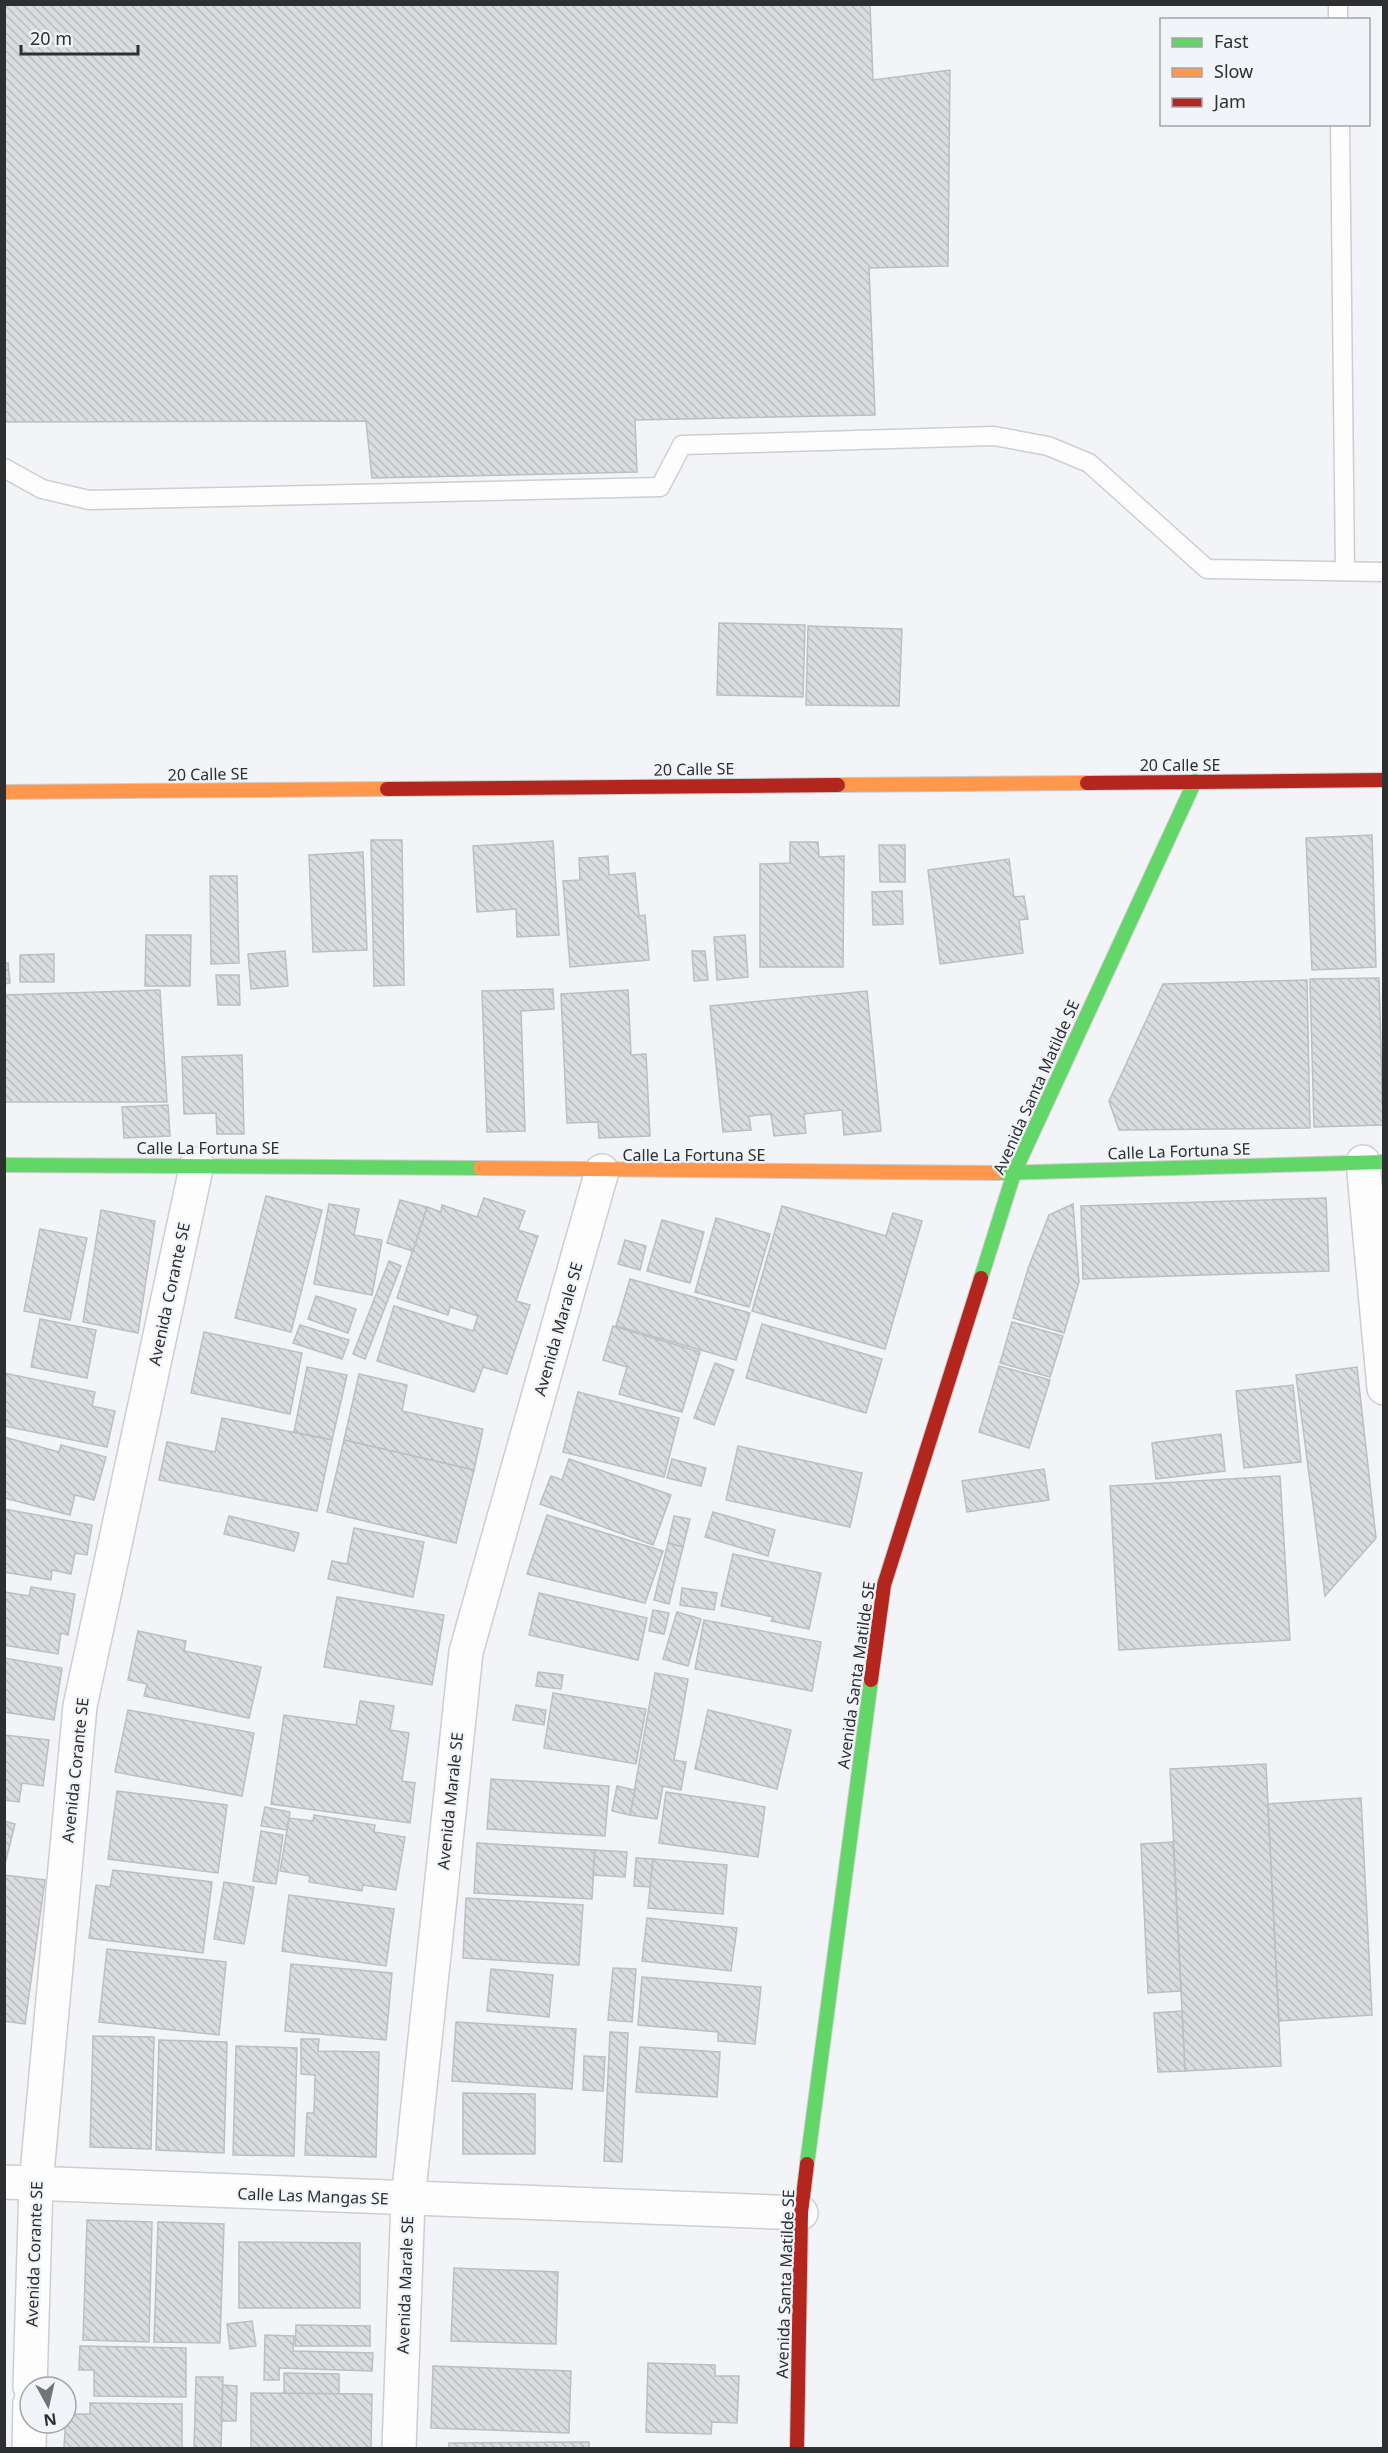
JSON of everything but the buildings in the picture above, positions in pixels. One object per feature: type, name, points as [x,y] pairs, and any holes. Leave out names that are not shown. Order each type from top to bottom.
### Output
[{"type":"street","name":"20 Calle SE","points":[[4,792],[1383,780]]},
{"type":"street","name":"Avenida Santa Matilde SE","points":[[797,2448],[801,2213],[884,1585],[1014,1173],[1195,781]]},
{"type":"street","name":"Calle La Fortuna SE","points":[[4,1165],[197,1164],[602,1171],[1014,1173],[1373,1162]]},
{"type":"street","points":[[1373,1162],[1383,1388]]},
{"type":"street","name":"Avenida Corante SE","points":[[29,2375],[20,2183],[80,1706],[197,1164]]},
{"type":"street","name":"Avenida Marale SE","points":[[399,2448],[408,2200],[466,1652],[602,1171]]},
{"type":"street","name":"Calle Las Mangas SE","points":[[20,2183],[408,2200],[801,2213]]},
{"type":"lane","points":[[1340,126],[1346,572]]},
{"type":"lane","points":[[4,468],[42,489],[89,500],[660,486],[682,445],[994,436],[1048,446],[1089,463],[1207,569],[1383,572]]},
{"type":"traffic: fast","points":[[981,1278],[1014,1173],[1195,781]]},
{"type":"traffic: fast","points":[[996,1173],[1384,1162]]},
{"type":"traffic: fast","points":[[4,1165],[480,1168]]},
{"type":"traffic: fast","points":[[807,2164],[871,1680]]},
{"type":"traffic: slow","points":[[838,785],[1087,783]]},
{"type":"traffic: slow","points":[[4,792],[387,789]]},
{"type":"traffic: slow","points":[[480,1168],[996,1173]]},
{"type":"traffic: jam","points":[[1087,783],[1384,780]]},
{"type":"traffic: jam","points":[[387,789],[838,785]]},
{"type":"traffic: jam","points":[[871,1680],[884,1585],[981,1278]]},
{"type":"traffic: jam","points":[[797,2448],[801,2213],[807,2164]]}]
